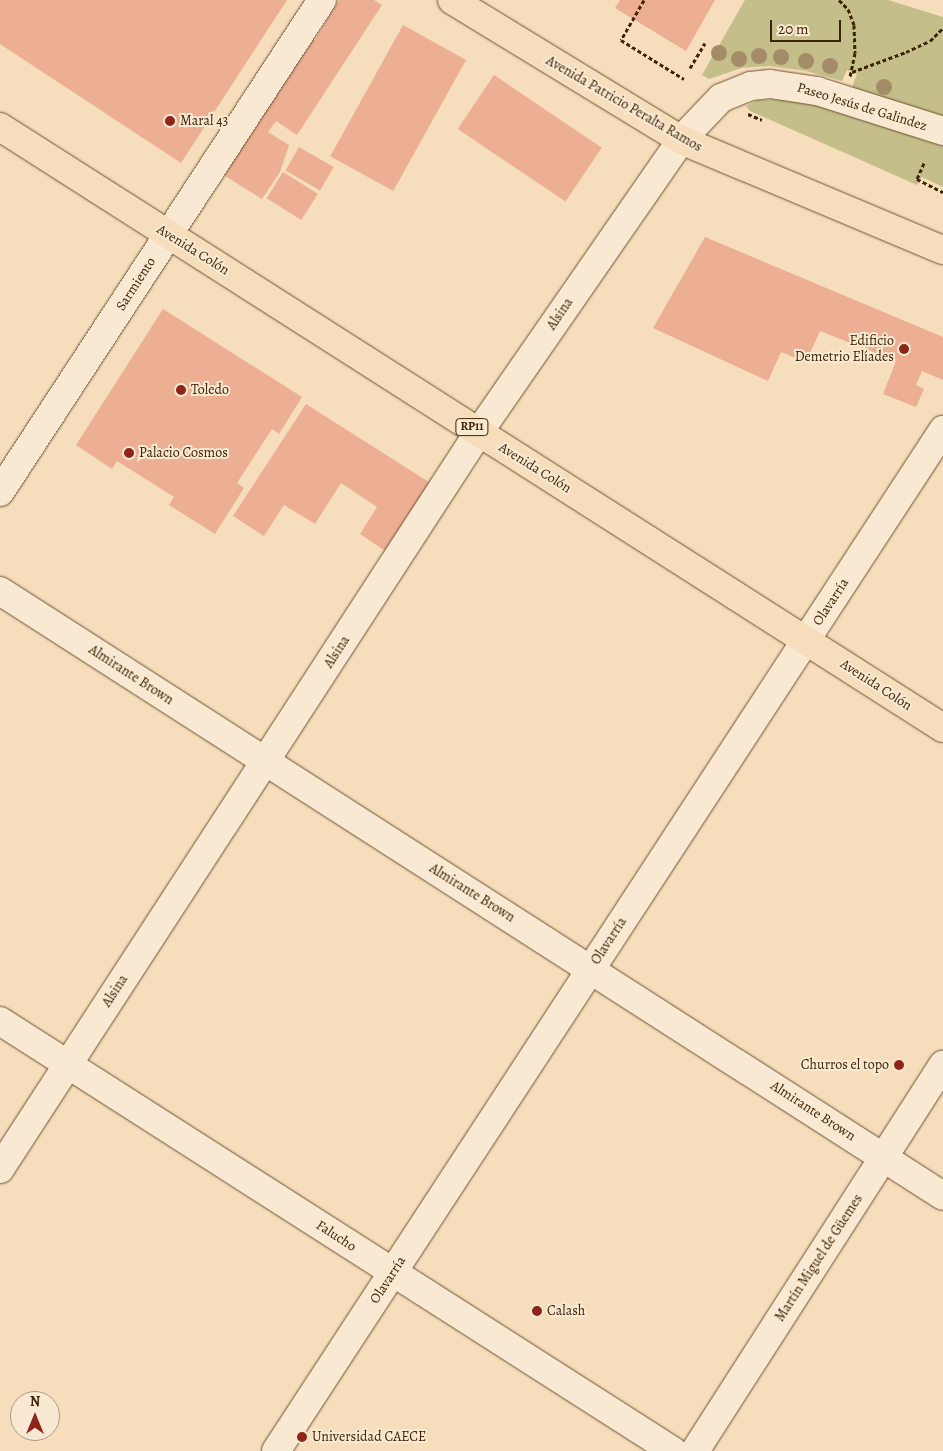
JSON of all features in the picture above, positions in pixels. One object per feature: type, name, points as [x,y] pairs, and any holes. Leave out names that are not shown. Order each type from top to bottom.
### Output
[{"type":"main road","name":"Avenida Patricio Peralta Ramos","points":[[452,0],[681,140],[943,250]]},
{"type":"main road","name":"Avenida Colón","points":[[0,127],[943,728]]},
{"type":"street","name":"Sarmiento","points":[[0,492],[322,0]]},
{"type":"street","name":"Paseo Jesús de Galindez","points":[[681,140],[721,98],[751,86],[770,84],[817,91],[943,131]]},
{"type":"street","name":"Alsina","points":[[0,1169],[479,432],[681,140]]},
{"type":"street","name":"Olavarría","points":[[276,1451],[943,430]]},
{"type":"street","name":"Almirante Brown","points":[[0,591],[591,968],[943,1196]]},
{"type":"street","name":"Falucho","points":[[0,1021],[673,1451]]},
{"type":"street","name":"Martín Miguel de Güemes","points":[[695,1451],[943,1065]]},
{"type":"path","points":[[644,0],[621,40],[684,79]]},
{"type":"path","points":[[852,72],[930,41],[943,28]]},
{"type":"path","points":[[690,68],[705,43]]},
{"type":"path","points":[[924,163],[917,179],[943,192]]},
{"type":"shaded area","points":[[745,0],[888,0],[943,17],[943,120],[851,90],[857,74],[847,70],[842,81],[806,71],[769,66],[742,68],[709,79],[702,75]]},
{"type":"shaded area","points":[[800,99],[943,144],[943,187],[922,177],[917,185],[750,111],[746,106],[758,100]]},
{"type":"building","points":[[0,0],[287,0],[181,163],[0,44]]},
{"type":"building","points":[[339,0],[374,0],[382,5],[297,135],[276,121],[268,132],[289,145],[280,172],[262,199],[225,176],[238,144],[310,36],[315,40]]},
{"type":"building","points":[[620,0],[715,0],[686,51],[615,8]]},
{"type":"building","points":[[403,25],[466,60],[393,191],[330,156]]},
{"type":"building","points":[[494,75],[602,148],[565,202],[458,129]]},
{"type":"building","points":[[299,147],[334,167],[320,190],[286,170]]},
{"type":"building","points":[[283,172],[318,194],[301,220],[267,198]]},
{"type":"building","points":[[705,237],[943,337],[943,380],[922,371],[916,385],[924,389],[916,407],[883,394],[896,361],[820,331],[806,362],[781,352],[768,381],[653,328]]},
{"type":"building","points":[[163,309],[302,397],[279,434],[272,429],[237,483],[244,488],[215,534],[169,505],[174,497],[117,461],[112,469],[76,445]]},
{"type":"building","points":[[306,404],[432,484],[387,552],[360,534],[377,507],[341,483],[315,524],[284,505],[264,536],[233,516]]},
{"type":"place","name":"Maral 43","points":[[170,121]]},
{"type":"place","name":"Edificio Demetrio Elíades","points":[[904,349]]},
{"type":"place","name":"Toledo","points":[[181,390]]},
{"type":"place","name":"Palacio Cosmos","points":[[129,453]]},
{"type":"place","name":"Churros el topo","points":[[899,1065]]},
{"type":"place","name":"Calash","points":[[537,1311]]},
{"type":"place","name":"Universidad CAECE","points":[[302,1437]]}]
